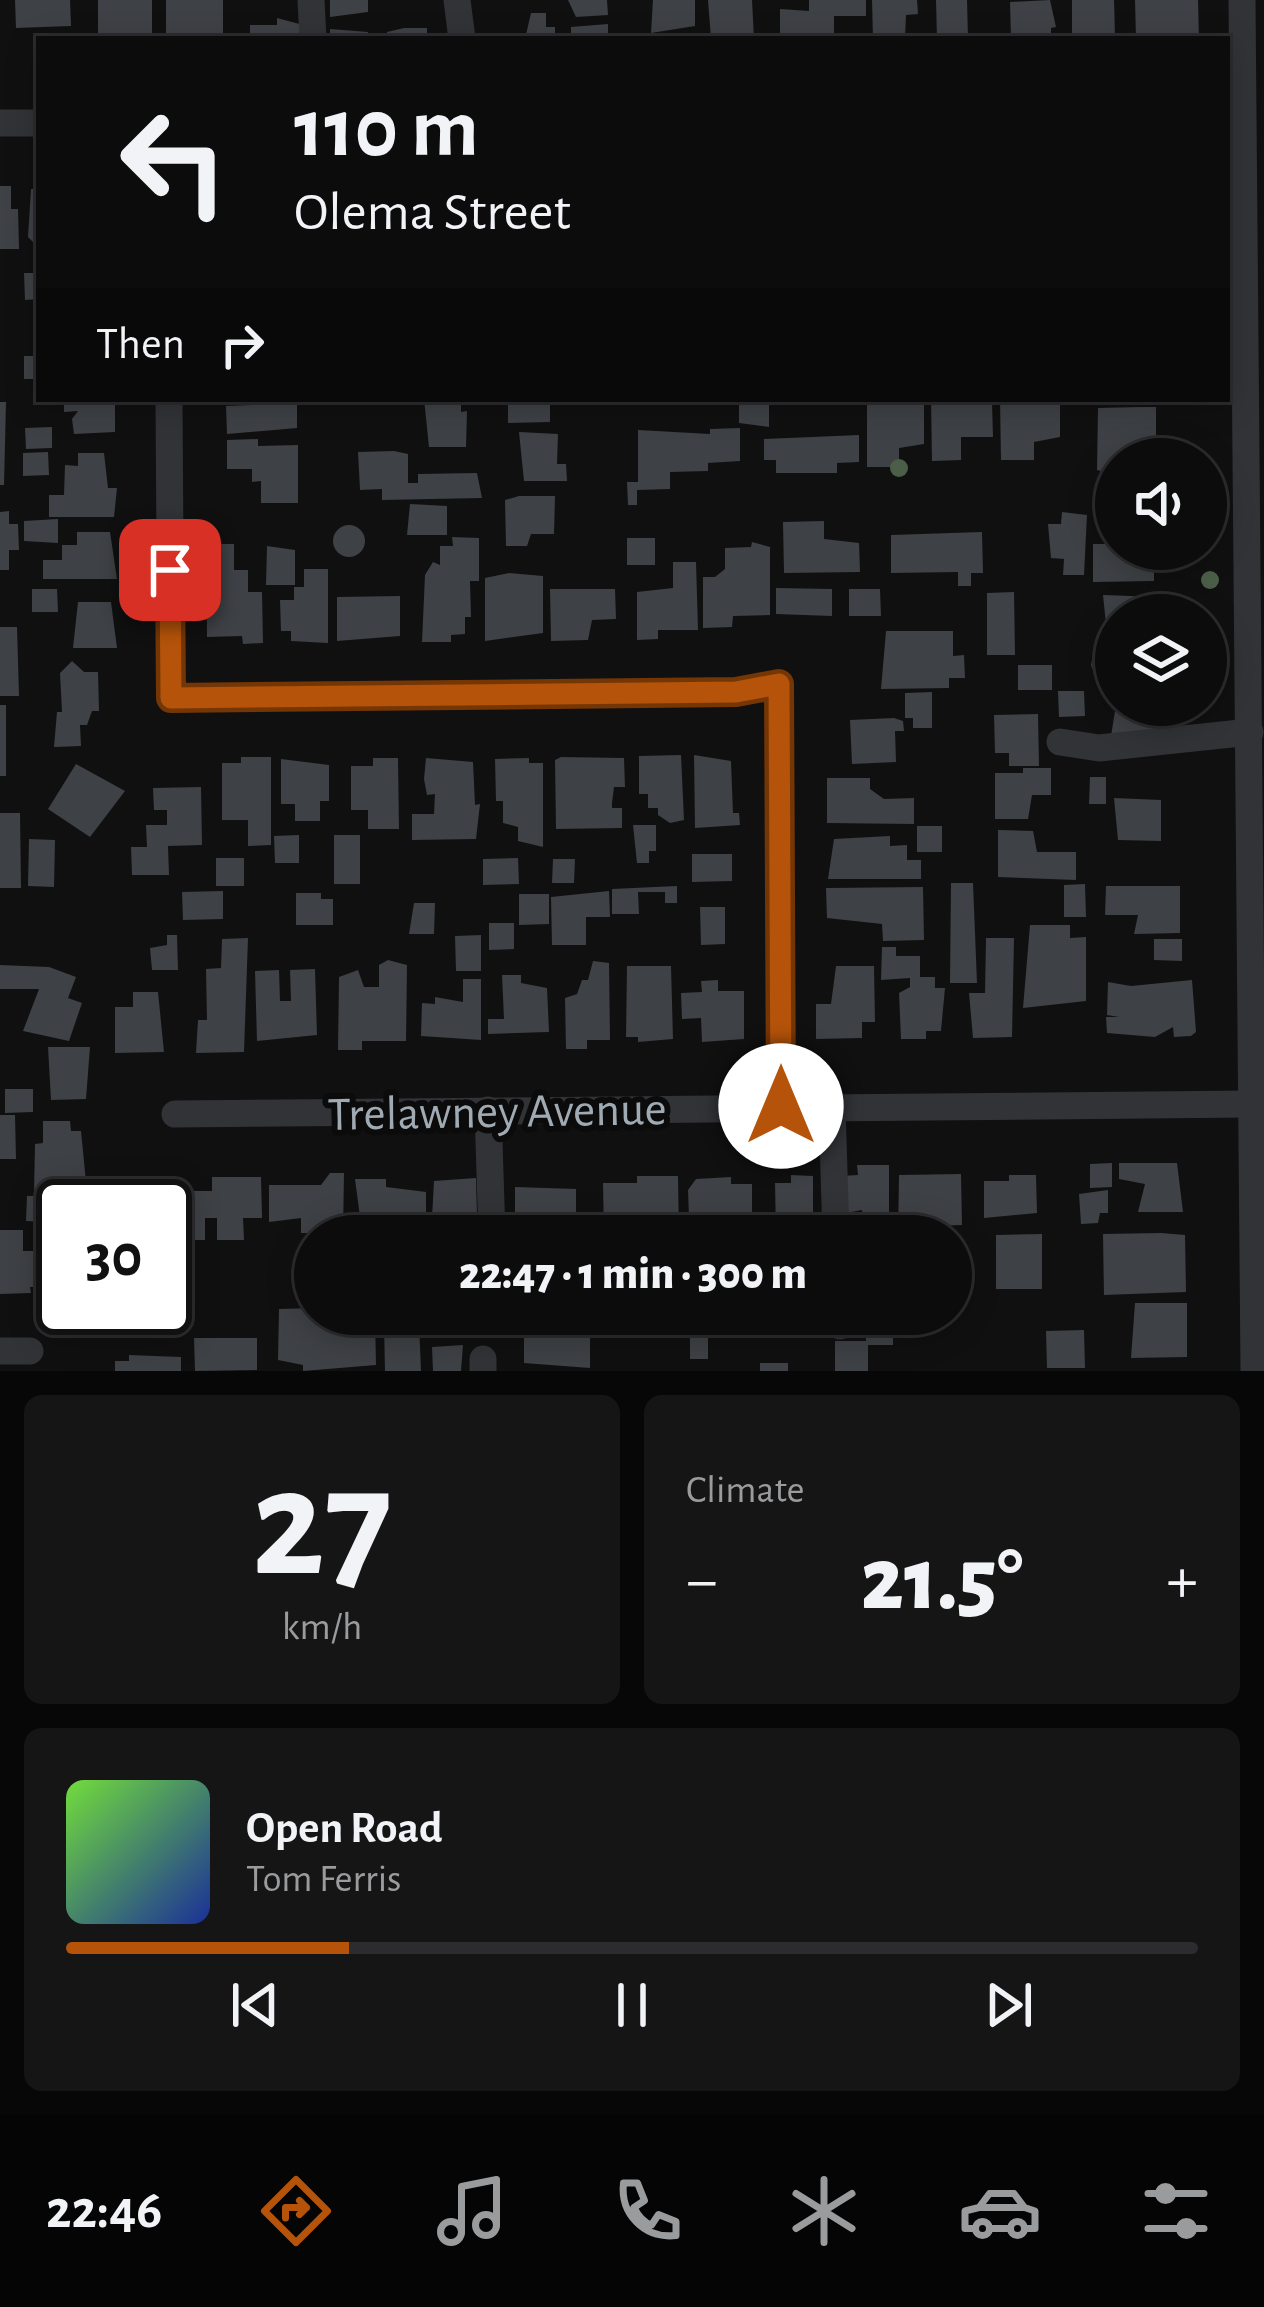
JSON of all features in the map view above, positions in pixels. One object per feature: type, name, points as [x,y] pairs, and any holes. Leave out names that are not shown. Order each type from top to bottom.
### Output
[{"type":"street","points":[[311,0],[313,36]]},
{"type":"street","points":[[457,0],[461,36]]},
{"type":"street","points":[[1242,0],[1254,1371]]},
{"type":"street","points":[[0,123],[36,123]]},
{"type":"street","points":[[169,402],[171,698],[736,692],[779,684],[781,1106]]},
{"type":"street","points":[[1060,742],[1099,748],[1250,733]]},
{"type":"street","name":"Trelawney Avenue","points":[[175,1114],[1252,1104]]},
{"type":"street","points":[[832,1107],[835,1215]]},
{"type":"street","points":[[488,1110],[491,1215]]},
{"type":"street","points":[[0,1351],[30,1351]]},
{"type":"building","points":[[15,0],[70,0],[71,26],[16,28]]},
{"type":"building","points":[[98,0],[152,0],[152,36],[98,36]]},
{"type":"building","points":[[166,0],[223,0],[223,36],[166,36]]},
{"type":"building","points":[[330,0],[368,0],[368,12],[330,17]]},
{"type":"building","points":[[568,0],[607,0],[608,15],[576,17]]},
{"type":"building","points":[[653,0],[695,0],[695,26],[651,33]]},
{"type":"building","points":[[708,0],[752,0],[754,36],[711,36]]},
{"type":"building","points":[[809,0],[866,0],[866,16],[834,16],[834,36],[780,36],[780,9],[809,11]]},
{"type":"building","points":[[872,0],[917,0],[918,14],[906,15],[905,36],[873,36]]},
{"type":"building","points":[[936,0],[967,0],[968,36],[937,36]]},
{"type":"building","points":[[1050,0],[1056,27],[1051,28],[1051,36],[1011,36],[1010,2]]},
{"type":"building","points":[[1072,0],[1114,0],[1115,36],[1072,36]]},
{"type":"building","points":[[1135,0],[1198,0],[1199,36],[1136,36]]},
{"type":"building","points":[[531,13],[546,13],[546,27],[555,27],[555,36],[526,36]]},
{"type":"building","points":[[277,18],[307,26],[307,35],[250,36],[250,25],[277,25]]},
{"type":"building","points":[[608,24],[608,36],[571,36],[571,27]]},
{"type":"building","points":[[427,28],[427,36],[387,36],[387,32]]},
{"type":"building","points":[[330,29],[368,32],[369,36],[330,36]]},
{"type":"building","points":[[0,186],[11,186],[11,209],[18,209],[19,249],[0,249]]},
{"type":"building","points":[[31,189],[36,189],[36,245],[28,237]]},
{"type":"building","points":[[24,273],[36,273],[36,299],[25,300]]},
{"type":"building","points":[[24,356],[36,356],[36,379],[24,379]]},
{"type":"building","points":[[0,402],[6,402],[4,485],[0,485]]},
{"type":"building","points":[[64,402],[115,402],[115,432],[74,434],[72,419],[78,411],[64,412]]},
{"type":"building","points":[[297,402],[297,428],[227,434],[226,406]]},
{"type":"building","points":[[424,402],[461,402],[461,412],[467,411],[466,447],[429,447]]},
{"type":"building","points":[[508,402],[550,402],[550,422],[508,423]]},
{"type":"building","points":[[739,402],[769,402],[769,427],[739,423]]},
{"type":"building","points":[[867,402],[924,402],[924,444],[899,448],[899,467],[867,467]]},
{"type":"building","points":[[931,402],[992,402],[993,437],[961,437],[961,460],[932,461]]},
{"type":"building","points":[[1000,402],[1060,402],[1060,437],[1034,442],[1034,460],[1001,460]]},
{"type":"building","points":[[1156,407],[1156,438],[1098,438],[1098,408]]},
{"type":"building","points":[[52,427],[52,448],[26,449],[25,428]]},
{"type":"building","points":[[740,428],[740,461],[708,463],[708,471],[670,472],[670,489],[637,490],[637,505],[628,505],[627,482],[638,482],[638,430],[710,434],[710,429]]},
{"type":"building","points":[[519,432],[558,434],[557,464],[566,464],[567,481],[524,481]]},
{"type":"building","points":[[859,435],[859,462],[837,463],[837,473],[776,473],[776,460],[764,460],[764,439]]},
{"type":"building","points":[[258,439],[258,446],[298,445],[298,503],[261,503],[261,481],[252,482],[252,469],[227,469],[227,440]]},
{"type":"building","points":[[48,452],[49,475],[23,476],[23,453]]},
{"type":"building","points":[[358,452],[408,454],[408,483],[418,483],[418,474],[477,473],[482,498],[382,500],[382,489],[360,490]]},
{"type":"building","points":[[78,453],[104,453],[108,488],[117,488],[114,517],[49,517],[49,495],[64,495],[65,465],[78,466]]},
{"type":"building","points":[[555,496],[554,534],[531,534],[527,546],[506,546],[505,500]]},
{"type":"building","points":[[410,504],[447,506],[447,535],[407,535]]},
{"type":"building","points":[[9,511],[9,524],[18,524],[19,550],[9,550],[9,570],[0,570],[0,512]]},
{"type":"building","points":[[1062,512],[1087,515],[1084,575],[1063,575],[1064,559],[1051,558],[1048,524],[1061,524]]},
{"type":"building","points":[[58,519],[58,543],[24,541],[24,521]]},
{"type":"building","points":[[824,521],[824,539],[859,543],[860,572],[784,573],[783,522]]},
{"type":"building","points":[[349,525],[360,530],[365,541],[360,552],[349,557],[338,552],[333,541],[338,530]]},
{"type":"building","points":[[77,532],[110,532],[117,579],[43,579],[43,560],[62,560],[62,545],[77,545]]},
{"type":"building","points":[[982,532],[983,573],[971,573],[971,586],[958,586],[958,572],[891,573],[891,535]]},
{"type":"building","points":[[452,537],[479,538],[479,581],[470,581],[471,617],[465,617],[465,634],[451,635],[451,642],[422,642],[425,575],[433,562],[440,565],[440,546],[453,546]]},
{"type":"building","points":[[627,538],[655,538],[655,565],[627,565]]},
{"type":"building","points":[[752,542],[770,547],[770,615],[733,616],[732,627],[703,628],[703,577],[715,577],[725,569],[725,548],[751,547]]},
{"type":"building","points":[[206,544],[234,544],[234,570],[248,570],[248,592],[262,592],[263,643],[243,644],[242,636],[207,637]]},
{"type":"building","points":[[1093,544],[1095,570],[1154,570],[1154,581],[1093,582]]},
{"type":"building","points":[[267,546],[295,550],[295,585],[266,585]]},
{"type":"building","points":[[673,562],[696,562],[698,630],[658,630],[658,639],[637,640],[637,592],[673,588]]},
{"type":"building","points":[[304,569],[328,569],[328,643],[291,641],[291,631],[281,631],[280,600],[294,600],[294,587],[304,587]]},
{"type":"building","points":[[509,573],[543,576],[543,633],[485,641],[485,578]]},
{"type":"building","points":[[776,588],[832,589],[832,616],[776,614]]},
{"type":"building","points":[[32,589],[57,589],[58,612],[32,612]]},
{"type":"building","points":[[550,589],[615,589],[616,619],[592,620],[588,640],[551,641]]},
{"type":"building","points":[[849,589],[880,589],[881,616],[849,616]]},
{"type":"building","points":[[1014,592],[1015,655],[987,655],[987,593]]},
{"type":"building","points":[[400,596],[400,636],[337,641],[337,597]]},
{"type":"building","points":[[78,602],[111,602],[117,648],[73,648]]},
{"type":"building","points":[[0,627],[17,627],[19,696],[0,696]]},
{"type":"building","points":[[886,631],[953,631],[953,656],[964,655],[965,678],[949,678],[949,688],[881,689]]},
{"type":"building","points":[[72,661],[84,672],[98,672],[99,711],[92,711],[87,725],[80,725],[81,746],[54,747],[57,712],[62,712],[60,673]]},
{"type":"building","points":[[1018,665],[1052,665],[1052,690],[1018,690]]},
{"type":"building","points":[[1058,691],[1084,691],[1085,716],[1059,717]]},
{"type":"building","points":[[932,692],[932,728],[913,728],[913,718],[905,718],[905,693]]},
{"type":"building","points":[[0,705],[6,705],[6,776],[0,776]]},
{"type":"building","points":[[1038,714],[1039,766],[1009,766],[1009,753],[995,753],[994,715]]},
{"type":"building","points":[[850,720],[903,721],[904,731],[895,731],[896,762],[852,764]]},
{"type":"building","points":[[1113,726],[1158,726],[1158,736],[1111,736]]},
{"type":"building","points":[[681,755],[684,820],[670,823],[658,815],[658,808],[648,808],[648,794],[639,794],[639,756]]},
{"type":"building","points":[[694,755],[731,761],[733,813],[739,813],[740,825],[695,828]]},
{"type":"building","points":[[241,757],[271,757],[271,845],[248,846],[248,820],[222,820],[222,763],[241,763]]},
{"type":"building","points":[[373,758],[398,758],[399,829],[368,829],[368,810],[351,810],[351,766],[373,766]]},
{"type":"building","points":[[426,758],[473,762],[475,805],[480,804],[476,839],[412,840],[412,814],[434,814],[435,794],[427,795],[424,779]]},
{"type":"building","points":[[529,758],[529,763],[543,763],[543,847],[518,841],[518,827],[503,823],[503,801],[496,801],[495,759]]},
{"type":"building","points":[[624,758],[625,787],[614,787],[612,803],[612,808],[622,808],[622,828],[556,829],[555,760]]},
{"type":"building","points":[[281,759],[329,765],[329,801],[320,801],[320,821],[295,821],[295,804],[281,804]]},
{"type":"building","points":[[76,764],[125,791],[90,837],[48,809]]},
{"type":"building","points":[[1023,768],[1051,768],[1051,795],[1032,795],[1028,819],[995,819],[995,773],[1023,773]]},
{"type":"building","points":[[1090,777],[1106,777],[1106,804],[1089,804]]},
{"type":"building","points":[[827,778],[870,778],[870,789],[884,799],[914,798],[914,824],[827,823]]},
{"type":"building","points":[[201,787],[202,845],[168,846],[169,875],[132,875],[131,847],[147,847],[146,825],[167,825],[167,810],[154,810],[153,788]]},
{"type":"building","points":[[1114,798],[1161,800],[1161,841],[1118,840]]},
{"type":"building","points":[[0,813],[20,813],[21,888],[0,888]]},
{"type":"building","points":[[633,825],[656,825],[656,851],[649,851],[649,863],[637,863]]},
{"type":"building","points":[[917,826],[942,826],[942,852],[917,852]]},
{"type":"building","points":[[998,830],[1033,831],[1037,852],[1076,852],[1076,880],[998,877]]},
{"type":"building","points":[[299,835],[299,863],[275,863],[274,836]]},
{"type":"building","points":[[334,835],[360,835],[360,884],[334,884]]},
{"type":"building","points":[[890,836],[890,846],[907,845],[907,860],[921,860],[921,879],[828,879],[834,839]]},
{"type":"building","points":[[29,839],[55,840],[54,887],[28,886]]},
{"type":"building","points":[[692,854],[732,854],[732,881],[692,882]]},
{"type":"building","points":[[216,858],[244,858],[244,886],[216,886]]},
{"type":"building","points":[[518,858],[519,884],[483,885],[483,859]]},
{"type":"building","points":[[553,859],[575,859],[574,883],[552,883]]},
{"type":"building","points":[[951,883],[973,883],[977,983],[950,983]]},
{"type":"building","points":[[1085,884],[1086,917],[1064,917],[1064,885]]},
{"type":"building","points":[[677,886],[677,903],[665,903],[665,892],[638,892],[639,914],[612,914],[612,889]]},
{"type":"building","points":[[1106,886],[1180,886],[1180,933],[1134,934],[1138,915],[1105,915]]},
{"type":"building","points":[[923,887],[924,940],[883,941],[882,924],[827,918],[826,888]]},
{"type":"building","points":[[223,891],[223,919],[183,920],[182,892]]},
{"type":"building","points":[[609,891],[610,917],[586,917],[586,945],[552,945],[551,897]]},
{"type":"building","points":[[296,893],[321,893],[321,899],[333,899],[333,925],[296,925]]},
{"type":"building","points":[[519,894],[549,894],[549,924],[519,925]]},
{"type":"building","points":[[414,903],[435,903],[434,934],[409,934]]},
{"type":"building","points":[[700,907],[725,907],[725,944],[701,945]]},
{"type":"building","points":[[489,923],[514,923],[514,949],[489,950]]},
{"type":"building","points":[[1030,925],[1070,925],[1070,938],[1086,937],[1086,1001],[1023,1008]]},
{"type":"building","points":[[167,935],[177,935],[178,970],[152,970],[150,948],[167,945]]},
{"type":"building","points":[[481,935],[481,971],[456,971],[455,936]]},
{"type":"building","points":[[248,938],[244,1052],[196,1053],[198,1020],[207,1020],[206,969],[221,968],[222,939]]},
{"type":"building","points":[[986,938],[1014,938],[1012,1037],[973,1038],[969,993],[985,993]]},
{"type":"building","points":[[1154,939],[1182,939],[1182,961],[1154,960]]},
{"type":"building","points":[[882,947],[896,947],[896,956],[920,956],[920,977],[935,977],[935,988],[945,988],[941,1031],[926,1031],[926,1039],[901,1039],[899,993],[910,987],[910,978],[881,980]]},
{"type":"building","points":[[388,960],[407,965],[406,1041],[362,1041],[362,1050],[338,1050],[339,977],[358,970],[364,987],[379,987],[379,965]]},
{"type":"building","points":[[593,961],[609,963],[610,1040],[587,1040],[587,1049],[566,1049],[565,998],[577,994],[582,980],[588,980]]},
{"type":"building","points":[[0,965],[49,967],[76,977],[68,998],[82,1003],[69,1041],[23,1031],[39,989],[0,989]]},
{"type":"building","points":[[627,966],[671,966],[673,1039],[638,1042],[638,1037],[626,1037]]},
{"type":"building","points":[[836,966],[874,966],[875,1022],[862,1022],[862,1038],[816,1039],[816,1004],[831,1004]]},
{"type":"building","points":[[315,969],[317,1035],[257,1041],[255,971],[279,970],[280,1001],[291,1001],[290,970]]},
{"type":"building","points":[[502,975],[521,975],[521,983],[547,988],[549,1032],[488,1034],[488,1019],[504,1019]]},
{"type":"building","points":[[463,979],[481,979],[481,1040],[421,1036],[422,1003],[435,1004],[435,997],[463,1002]]},
{"type":"building","points":[[718,980],[718,991],[744,991],[744,1039],[702,1042],[701,1018],[682,1019],[681,993],[702,992],[701,981]]},
{"type":"building","points":[[1192,980],[1196,1032],[1191,1036],[1174,1037],[1173,1027],[1155,1037],[1107,1033],[1106,1017],[1119,1017],[1107,1015],[1108,982],[1131,986]]},
{"type":"building","points":[[133,992],[158,992],[164,1052],[115,1053],[115,1007],[133,1007]]},
{"type":"building","points":[[48,1047],[90,1047],[86,1099],[51,1100]]},
{"type":"building","points":[[5,1089],[33,1089],[33,1112],[5,1113]]},
{"type":"building","points":[[0,1115],[15,1115],[16,1159],[0,1159]]},
{"type":"building","points":[[43,1121],[70,1121],[71,1131],[81,1131],[86,1179],[36,1179],[34,1193],[35,1144],[43,1143]]},
{"type":"building","points":[[1112,1163],[1112,1187],[1090,1188],[1090,1164]]},
{"type":"building","points":[[1119,1163],[1177,1163],[1183,1212],[1138,1212],[1145,1184],[1119,1179]]},
{"type":"building","points":[[857,1165],[889,1165],[889,1215],[862,1215],[862,1210],[846,1213],[841,1176],[858,1175]]},
{"type":"building","points":[[330,1173],[344,1173],[343,1215],[294,1215],[294,1219],[269,1222],[269,1185],[321,1185]]},
{"type":"building","points":[[961,1174],[962,1215],[898,1215],[899,1175]]},
{"type":"building","points":[[791,1175],[813,1176],[813,1215],[776,1215],[775,1183],[791,1183]]},
{"type":"building","points":[[1009,1175],[1036,1175],[1037,1213],[984,1218],[984,1181],[1009,1181]]},
{"type":"building","points":[[637,1176],[678,1176],[679,1215],[604,1215],[603,1183],[637,1183]]},
{"type":"building","points":[[212,1177],[261,1177],[262,1218],[243,1218],[244,1240],[217,1240],[217,1218],[205,1218],[205,1240],[193,1240],[192,1191],[212,1191]]},
{"type":"building","points":[[731,1177],[731,1184],[752,1184],[752,1215],[689,1215],[688,1190],[696,1179]]},
{"type":"building","points":[[476,1178],[477,1215],[432,1215],[434,1181]]},
{"type":"building","points":[[355,1179],[386,1179],[386,1187],[426,1192],[426,1215],[360,1215]]},
{"type":"building","points":[[515,1187],[576,1189],[576,1215],[515,1215]]},
{"type":"building","points":[[1108,1190],[1108,1213],[1100,1213],[1098,1223],[1081,1224],[1079,1194]]},
{"type":"building","points":[[27,1196],[36,1196],[36,1221],[26,1221]]},
{"type":"building","points":[[0,1230],[23,1230],[23,1251],[36,1251],[36,1287],[30,1287],[31,1293],[0,1294]]},
{"type":"building","points":[[1042,1234],[1042,1289],[996,1289],[996,1235]]},
{"type":"building","points":[[1103,1234],[1185,1235],[1186,1292],[1104,1295]]},
{"type":"building","points":[[1135,1303],[1187,1303],[1187,1357],[1131,1358]]},
{"type":"building","points":[[279,1309],[294,1309],[294,1335],[375,1335],[376,1365],[303,1371],[303,1365],[278,1360]]},
{"type":"building","points":[[1084,1330],[1085,1368],[1047,1368],[1046,1331]]},
{"type":"building","points":[[384,1335],[420,1335],[421,1371],[385,1371]]},
{"type":"building","points":[[524,1335],[590,1335],[590,1368],[524,1363]]},
{"type":"building","points":[[690,1335],[708,1335],[708,1359],[690,1359]]},
{"type":"building","points":[[866,1335],[893,1335],[893,1345],[868,1345],[868,1371],[835,1371],[835,1341],[866,1341]]},
{"type":"building","points":[[194,1338],[257,1338],[257,1370],[195,1371]]},
{"type":"building","points":[[463,1345],[461,1371],[433,1371],[432,1347]]},
{"type":"building","points":[[129,1355],[181,1357],[181,1371],[115,1371],[115,1361],[129,1361]]},
{"type":"building","points":[[760,1363],[788,1363],[788,1371],[760,1371]]},
{"type":"route","points":[[170,570],[171,698],[736,692],[779,684],[781,1106]]}]
